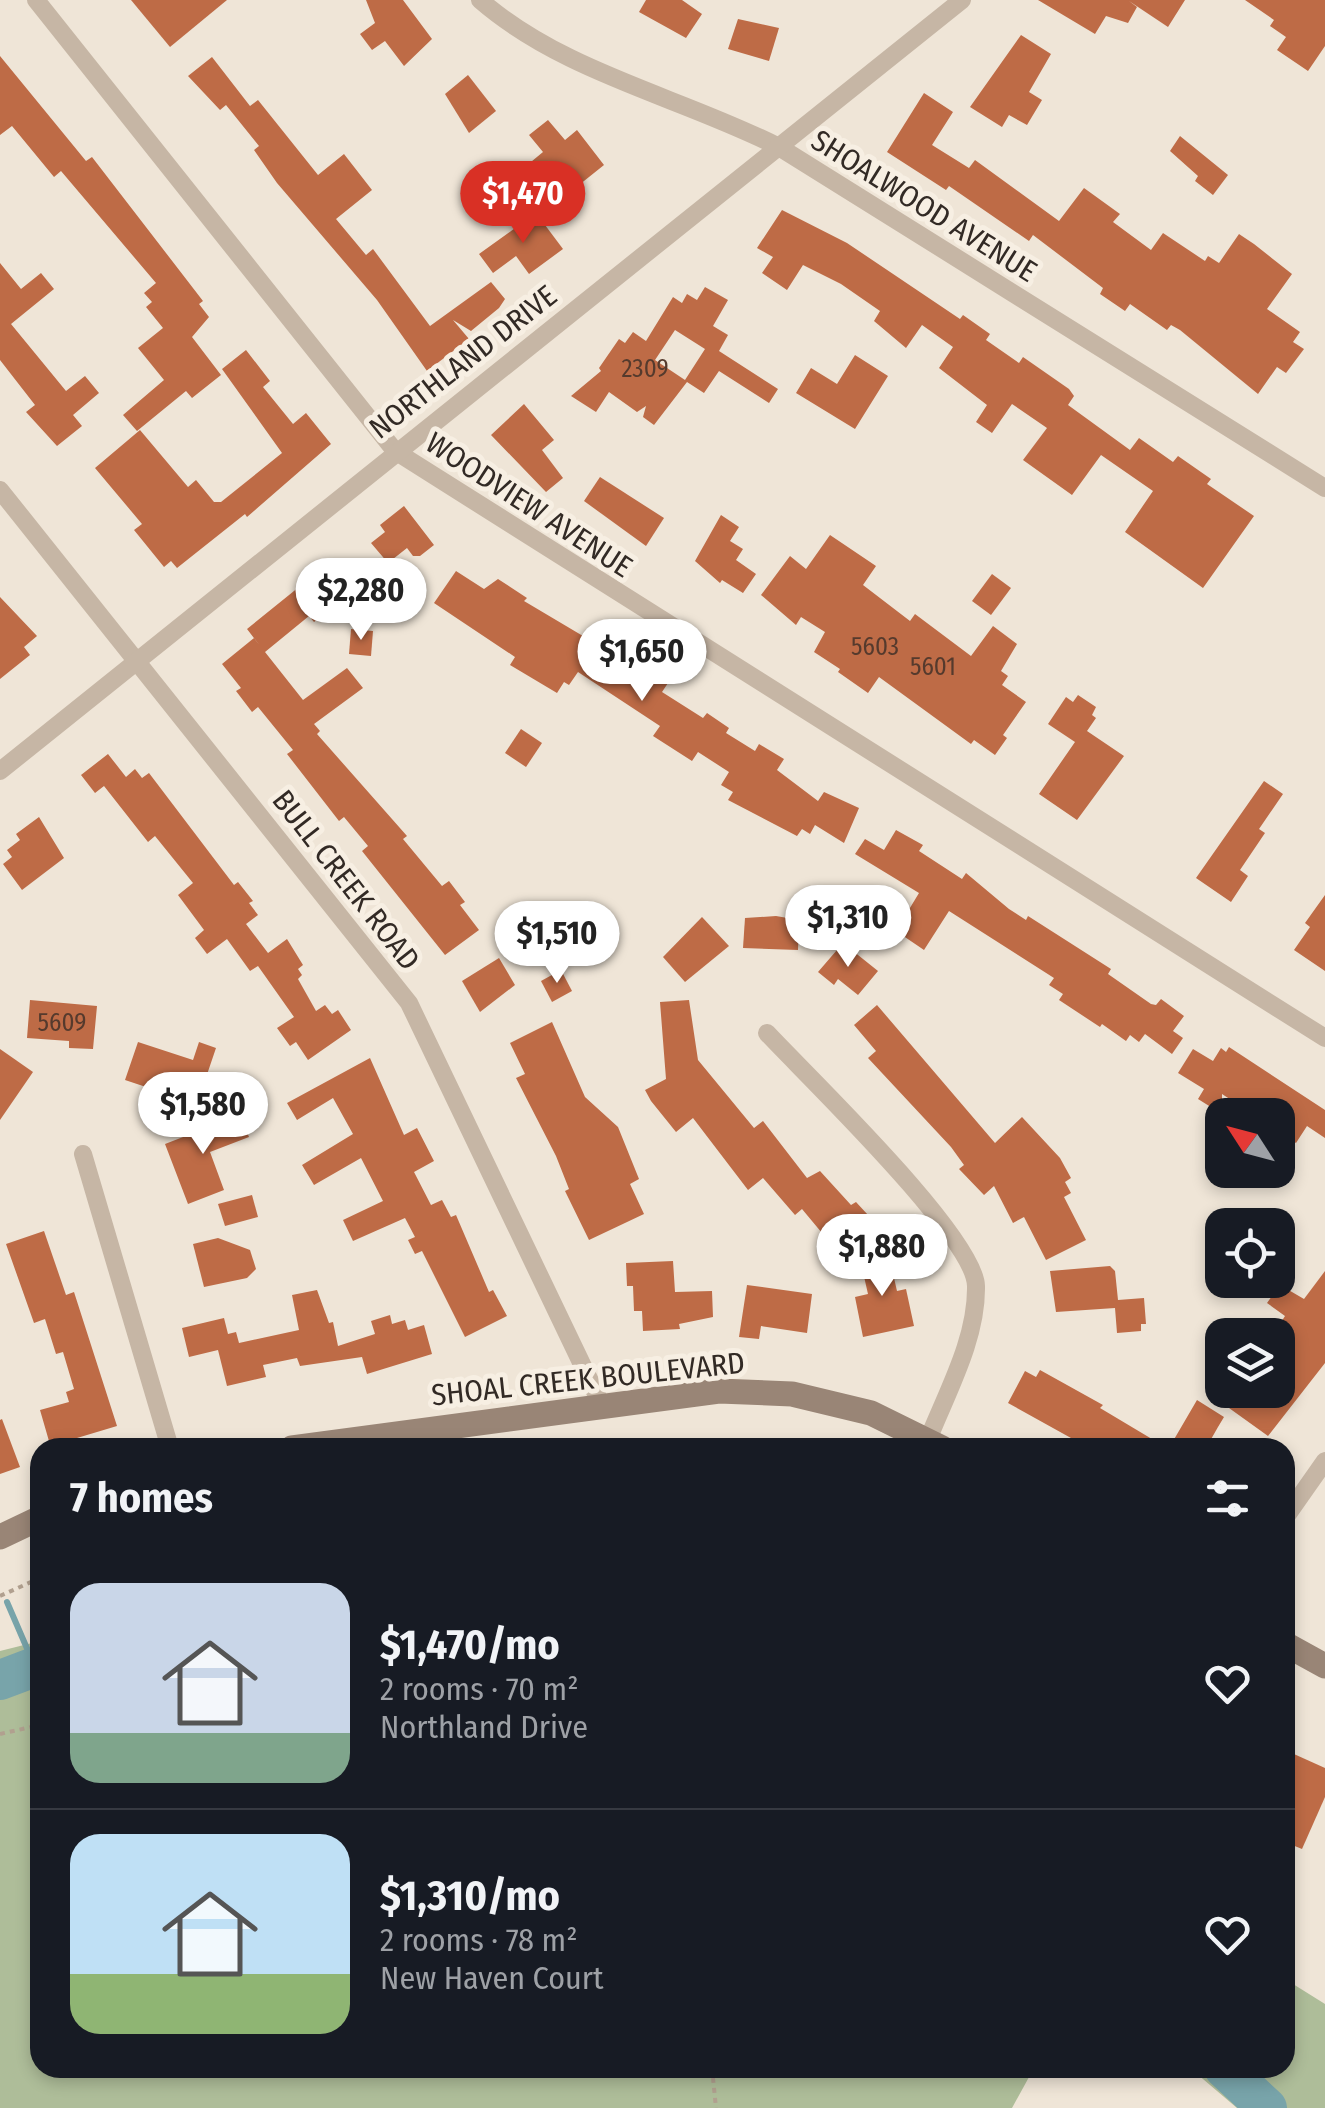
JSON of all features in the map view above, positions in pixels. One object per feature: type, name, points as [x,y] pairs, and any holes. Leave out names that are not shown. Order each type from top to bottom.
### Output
[{"type":"street","name":"WOODVIEW AVENUE","points":[[36,0],[394,451],[1325,1038]]},
{"type":"street","name":"SHOALWOOD AVENUE","points":[[480,0],[503,20],[555,52],[727,120],[779,147],[1325,488]]},
{"type":"street","name":"NORTHLAND DRIVE","points":[[0,771],[135,658],[779,147],[955,2]]},
{"type":"street","name":"BULL CREEK ROAD","points":[[0,490],[409,1003],[601,1404]]},
{"type":"street","points":[[766,1033],[950,1231],[976,1282],[972,1328],[937,1438]]},
{"type":"street","points":[[83,1154],[167,1438]]},
{"type":"street","name":"SHOAL CREEK BOULEVARD","points":[[362,1438],[601,1404],[720,1392],[792,1394],[871,1413],[923,1438]]},
{"type":"street","points":[[1295,1504],[1325,1461]]},
{"type":"street","points":[[0,1537],[30,1523]]},
{"type":"street","points":[[1295,1650],[1325,1666]]},
{"type":"path","points":[[0,1596],[30,1582]]},
{"type":"path","points":[[0,1734],[30,1727]]},
{"type":"path","points":[[713,2078],[716,2108]]},
{"type":"green space","points":[[30,1644],[30,2078],[1028,2078],[1012,2108],[0,2108],[0,1651]]},
{"type":"green space","points":[[1295,1985],[1325,2004],[1325,2108],[1237,2108],[1202,2078],[1295,2078]]},
{"type":"building","points":[[131,0],[227,0],[170,47]]},
{"type":"building","points":[[366,0],[403,0],[432,39],[404,66],[385,41],[372,50],[360,34],[375,23]]},
{"type":"building","points":[[646,0],[682,0],[702,14],[686,38],[639,12]]},
{"type":"building","points":[[1038,0],[1185,0],[1168,27],[1129,1],[1137,7],[1128,23],[1106,16],[1095,34]]},
{"type":"building","points":[[1245,0],[1325,0],[1325,46],[1308,71],[1277,50],[1286,37],[1270,26],[1274,20]]},
{"type":"building","points":[[738,19],[779,28],[769,61],[728,49]]},
{"type":"building","points":[[1021,35],[1051,54],[1029,92],[1042,100],[1027,125],[1009,115],[1002,127],[970,107]]},
{"type":"building","points":[[0,56],[86,161],[92,157],[203,301],[199,304],[209,317],[192,337],[221,375],[192,398],[186,391],[137,431],[123,415],[164,380],[138,348],[163,328],[146,307],[152,302],[144,293],[156,283],[61,171],[54,177],[12,126],[0,135]]},
{"type":"building","points":[[212,57],[250,106],[258,100],[318,175],[344,154],[372,190],[336,219],[366,255],[373,249],[430,326],[491,282],[505,299],[499,308],[471,331],[453,320],[469,339],[427,371],[377,300],[277,183],[254,150],[259,146],[226,105],[220,110],[188,76]]},
{"type":"building","points":[[468,75],[496,111],[469,133],[445,94]]},
{"type":"building","points":[[924,93],[953,112],[932,145],[969,168],[975,160],[1059,221],[1084,188],[1120,214],[1113,222],[1151,250],[1163,233],[1205,261],[1208,256],[1219,263],[1239,234],[1254,244],[1292,274],[1267,309],[1300,332],[1293,342],[1304,349],[1286,373],[1277,367],[1258,394],[1180,330],[1171,325],[1167,330],[1130,304],[1125,311],[1100,294],[1103,288],[1033,235],[1029,241],[949,186],[946,190],[887,152]]},
{"type":"building","points":[[548,120],[565,140],[577,130],[604,165],[579,185],[568,173],[540,197],[520,171],[543,152],[529,135]]},
{"type":"building","points":[[1180,136],[1228,175],[1213,195],[1195,181],[1198,176],[1170,151]]},
{"type":"building","points":[[782,210],[847,243],[960,319],[963,315],[990,334],[986,340],[1019,363],[1023,357],[1069,389],[1074,396],[1068,405],[1130,450],[1139,438],[1173,462],[1178,456],[1211,479],[1207,484],[1254,516],[1203,588],[1125,532],[1153,491],[1101,455],[1072,495],[1023,460],[1047,428],[1012,404],[992,433],[976,422],[987,405],[939,368],[953,347],[922,325],[906,348],[874,321],[880,311],[841,284],[803,265],[787,290],[762,273],[773,257],[757,248]]},
{"type":"building","points":[[536,213],[563,249],[529,274],[516,256],[493,273],[479,254]]},
{"type":"building","points":[[0,263],[21,289],[41,273],[54,289],[11,324],[66,391],[85,376],[99,393],[73,415],[82,426],[57,446],[26,412],[35,405],[0,360]]},
{"type":"building","points":[[705,287],[728,300],[713,326],[728,335],[719,351],[778,389],[769,403],[719,371],[704,393],[687,382],[654,425],[643,417],[646,406],[637,412],[609,392],[596,412],[571,396],[601,371],[599,368],[619,339],[625,343],[633,332],[646,341],[673,297],[682,303],[687,294],[697,300]],"holes":[[[675,330],[705,349],[685,380],[655,360]]]},
{"type":"building","points":[[246,350],[270,381],[263,387],[293,424],[306,413],[331,444],[247,517],[245,514],[177,568],[171,561],[164,567],[134,530],[142,524],[95,468],[140,430],[188,487],[196,480],[214,502],[221,502],[282,453],[222,369]]},
{"type":"building","points":[[855,355],[888,376],[855,429],[796,393],[811,368],[837,384]]},
{"type":"building","points":[[524,404],[554,440],[542,450],[563,478],[546,492],[491,435]]},
{"type":"building","points":[[600,477],[664,518],[646,546],[584,501]]},
{"type":"building","points":[[404,506],[434,545],[420,556],[413,556],[407,548],[388,563],[371,543],[385,532],[380,525]]},
{"type":"building","points":[[721,515],[739,527],[730,541],[743,549],[736,560],[756,574],[743,593],[722,580],[720,583],[695,561]]},
{"type":"building","points":[[830,535],[876,566],[863,585],[910,621],[915,614],[971,656],[993,626],[1017,644],[1001,671],[1008,676],[1002,685],[1026,702],[1003,735],[1007,738],[995,755],[974,740],[971,744],[879,677],[868,693],[814,652],[825,632],[801,617],[796,625],[761,595],[790,556],[806,569]]},
{"type":"building","points":[[325,566],[348,594],[314,622],[309,616],[265,652],[303,700],[347,668],[363,688],[314,724],[320,731],[317,734],[407,836],[403,839],[442,886],[449,881],[465,902],[460,905],[479,930],[445,955],[362,851],[368,846],[344,817],[339,821],[287,754],[293,750],[258,707],[252,712],[236,691],[241,688],[222,664],[254,638],[247,629]]},
{"type":"building","points":[[456,571],[484,589],[498,579],[527,598],[524,601],[588,639],[594,646],[588,655],[620,673],[631,658],[668,683],[662,692],[703,718],[707,713],[729,728],[726,733],[755,751],[759,744],[784,759],[777,770],[818,801],[824,792],[859,808],[844,843],[815,825],[810,834],[802,829],[797,836],[728,800],[733,792],[721,785],[729,772],[698,752],[692,761],[653,736],[660,726],[578,672],[557,693],[510,665],[515,657],[434,603]]},
{"type":"building","points":[[992,574],[1011,588],[991,615],[972,601]]},
{"type":"building","points":[[0,597],[37,636],[24,647],[30,655],[0,679]]},
{"type":"building","points":[[351,629],[373,631],[371,656],[349,654]]},
{"type":"building","points":[[1078,695],[1096,707],[1092,715],[1096,718],[1087,731],[1124,756],[1077,820],[1039,794],[1075,742],[1048,724],[1066,697],[1073,702]]},
{"type":"building","points":[[521,729],[542,743],[526,767],[505,753]]},
{"type":"building","points":[[108,754],[126,777],[135,769],[142,778],[149,773],[234,885],[238,882],[253,901],[249,903],[258,915],[246,924],[268,953],[287,939],[303,965],[298,969],[302,975],[298,979],[316,1011],[325,1005],[332,1014],[338,1010],[351,1030],[308,1060],[296,1042],[290,1046],[277,1028],[294,1017],[258,966],[250,971],[227,939],[207,954],[195,938],[204,930],[178,895],[193,883],[155,836],[148,842],[104,786],[95,793],[81,775]]},
{"type":"building","points":[[1264,781],[1283,794],[1259,829],[1265,833],[1240,870],[1248,876],[1231,902],[1196,878]]},
{"type":"building","points":[[39,817],[64,858],[22,890],[3,864],[12,857],[7,850],[20,840],[16,834]]},
{"type":"building","points":[[896,830],[923,845],[919,851],[962,879],[966,873],[1009,909],[1026,920],[1028,916],[1111,969],[1108,974],[1151,1004],[1156,1005],[1161,999],[1184,1016],[1173,1031],[1183,1038],[1172,1054],[1145,1034],[1139,1042],[1130,1035],[1126,1041],[1102,1024],[1100,1027],[1059,1000],[1063,994],[1049,985],[1054,978],[949,911],[924,950],[896,931],[919,893],[855,854],[865,839],[884,850]]},
{"type":"building","points":[[1325,895],[1325,971],[1294,950],[1310,927],[1305,923]]},
{"type":"building","points":[[776,916],[799,920],[798,950],[743,948],[745,918]]},
{"type":"building","points":[[702,917],[729,946],[685,982],[663,957]]},
{"type":"building","points":[[843,943],[878,971],[858,995],[838,979],[834,985],[818,972]]},
{"type":"building","points":[[499,958],[515,985],[480,1012],[462,981]]},
{"type":"building","points":[[561,970],[572,991],[552,1002],[541,981]]},
{"type":"building","points":[[30,1000],[97,1006],[93,1049],[69,1048],[69,1041],[27,1038]]},
{"type":"building","points":[[689,1000],[698,1060],[754,1128],[763,1121],[807,1178],[820,1171],[851,1205],[856,1202],[868,1215],[832,1245],[802,1209],[795,1215],[763,1178],[748,1190],[693,1118],[676,1132],[651,1101],[645,1090],[666,1079],[660,1002]]},
{"type":"building","points":[[877,1005],[995,1143],[1022,1117],[1060,1158],[1071,1178],[1065,1182],[1071,1193],[1064,1197],[1086,1240],[1046,1260],[1024,1217],[1013,1223],[994,1186],[984,1195],[959,1169],[964,1165],[951,1147],[868,1058],[876,1051],[854,1025]]},
{"type":"building","points":[[552,1022],[585,1097],[618,1127],[639,1179],[630,1184],[644,1214],[589,1240],[565,1191],[569,1189],[556,1156],[516,1078],[525,1074],[510,1043]]},
{"type":"building","points":[[138,1042],[193,1060],[199,1042],[216,1048],[197,1104],[125,1080]]},
{"type":"building","points":[[1229,1047],[1325,1110],[1325,1138],[1307,1126],[1295,1142],[1295,1098],[1228,1098],[1222,1094],[1222,1098],[1205,1098],[1205,1103],[1198,1099],[1204,1089],[1178,1073],[1193,1049],[1213,1061],[1221,1048],[1226,1052]]},
{"type":"building","points":[[0,1049],[33,1072],[0,1120]]},
{"type":"building","points":[[370,1058],[404,1135],[417,1128],[434,1161],[414,1172],[431,1205],[442,1200],[451,1217],[456,1215],[489,1292],[493,1290],[507,1316],[465,1337],[422,1251],[415,1254],[408,1240],[415,1237],[405,1218],[353,1241],[343,1220],[383,1201],[361,1158],[314,1185],[302,1165],[353,1134],[333,1098],[297,1120],[287,1103]]},
{"type":"building","points":[[240,1115],[249,1137],[210,1152],[224,1190],[188,1204],[165,1144]]},
{"type":"building","points":[[252,1195],[258,1217],[225,1226],[218,1204]]},
{"type":"building","points":[[44,1231],[66,1295],[74,1292],[117,1426],[77,1438],[48,1438],[40,1410],[69,1402],[66,1392],[74,1389],[63,1352],[56,1354],[45,1319],[34,1323],[6,1244]]},
{"type":"building","points":[[218,1238],[250,1250],[256,1269],[247,1278],[204,1287],[193,1244]]},
{"type":"building","points":[[888,1252],[897,1291],[906,1289],[914,1326],[863,1337],[855,1297],[868,1294],[860,1259]]},
{"type":"building","points":[[673,1261],[675,1292],[712,1291],[713,1317],[679,1324],[680,1329],[643,1331],[642,1311],[634,1311],[633,1286],[627,1286],[626,1263]]},
{"type":"building","points":[[1110,1266],[1115,1271],[1118,1300],[1144,1298],[1146,1324],[1141,1324],[1141,1331],[1117,1333],[1115,1308],[1056,1312],[1050,1271]]},
{"type":"building","points":[[1325,1271],[1325,1363],[1295,1401],[1295,1318],[1284,1318],[1267,1303],[1271,1298],[1295,1298],[1295,1294],[1304,1299]]},
{"type":"building","points":[[747,1285],[812,1294],[807,1333],[761,1326],[759,1339],[739,1337]]},
{"type":"building","points":[[317,1290],[329,1323],[333,1322],[338,1346],[375,1334],[371,1321],[390,1315],[392,1324],[405,1320],[408,1330],[424,1325],[432,1354],[367,1374],[362,1357],[300,1366],[297,1358],[263,1365],[266,1377],[227,1386],[218,1350],[189,1357],[182,1328],[224,1318],[228,1334],[236,1332],[239,1343],[299,1330],[292,1295]]},
{"type":"building","points":[[1040,1370],[1103,1405],[1100,1408],[1150,1438],[1071,1438],[1008,1403],[1025,1371],[1036,1377]]},
{"type":"building","points":[[1197,1400],[1224,1417],[1212,1438],[1175,1438]]},
{"type":"building","points":[[1229,1408],[1290,1408],[1268,1436]]},
{"type":"building","points":[[0,1420],[20,1467],[0,1474]]},
{"type":"building","points":[[1295,1754],[1325,1768],[1325,1797],[1302,1849],[1295,1846]]},
{"type":"waterway","points":[[7,1602],[30,1655]]},
{"type":"waterway","points":[[0,1680],[30,1669]]},
{"type":"waterway","points":[[1235,2078],[1267,2108]]}]
